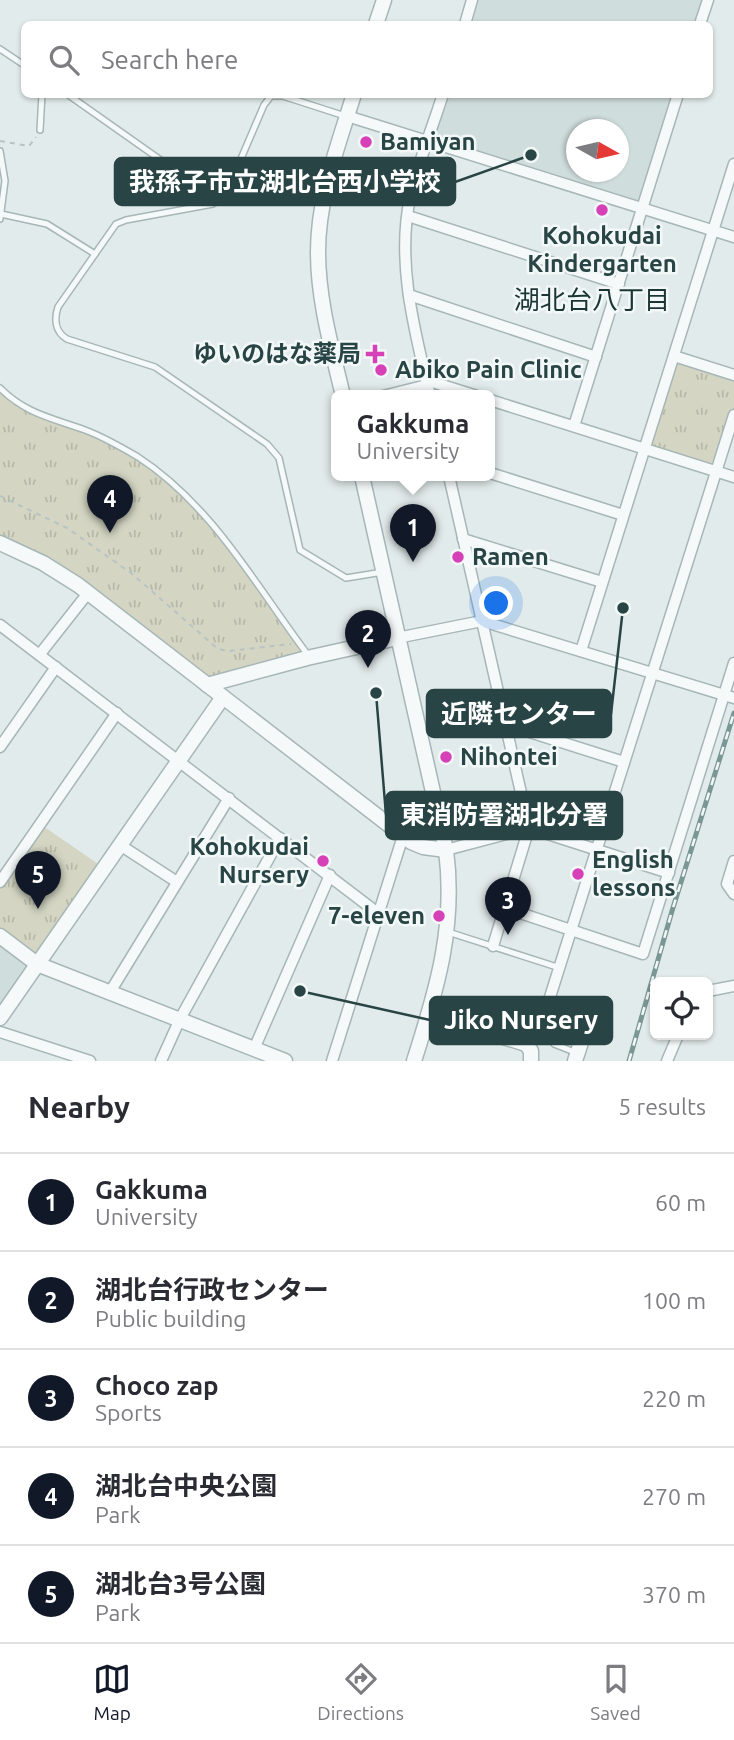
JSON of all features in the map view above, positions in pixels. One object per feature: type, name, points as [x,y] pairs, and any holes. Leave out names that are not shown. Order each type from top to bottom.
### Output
[{"type":"street","points":[[377,21],[384,0]]},
{"type":"street","points":[[466,21],[472,0]]},
{"type":"street","points":[[701,21],[708,0]]},
{"type":"street","points":[[342,390],[325,317],[318,253],[326,187],[353,98]]},
{"type":"street","points":[[428,387],[409,296],[408,216],[410,198],[442,98]]},
{"type":"street","points":[[574,426],[677,98]]},
{"type":"street","points":[[347,116],[734,237]]},
{"type":"street","points":[[581,651],[734,164]]},
{"type":"street","points":[[408,216],[619,284]]},
{"type":"street","points":[[409,296],[596,357]]},
{"type":"street","points":[[674,356],[734,375]]},
{"type":"street","points":[[495,402],[734,477]]},
{"type":"street","points":[[521,1042],[532,1039],[541,1027],[734,415]]},
{"type":"street","points":[[495,475],[623,515]]},
{"type":"street","points":[[363,481],[446,850],[450,889],[448,932],[429,1014],[414,1061]]},
{"type":"street","points":[[450,481],[529,828],[493,946]]},
{"type":"street","points":[[463,539],[602,582]]},
{"type":"street","points":[[0,543],[43,563],[88,593],[403,836],[423,848],[446,850],[529,828],[596,852],[669,873]]},
{"type":"street","points":[[40,654],[88,593]]},
{"type":"street","points":[[207,685],[310,657],[482,621],[729,696]]},
{"type":"street","points":[[0,625],[379,914]]},
{"type":"street","points":[[505,908],[643,954],[729,696],[734,663]]},
{"type":"street","points":[[0,747],[56,667]]},
{"type":"street","points":[[0,1018],[223,697]]},
{"type":"street","points":[[0,882],[117,713]]},
{"type":"street","points":[[504,724],[624,762]]},
{"type":"street","points":[[110,992],[229,798]]},
{"type":"street","points":[[332,1061],[403,836]]},
{"type":"street","points":[[161,1061],[180,1019],[280,838]]},
{"type":"street","points":[[120,845],[177,883]]},
{"type":"street","points":[[734,861],[727,884],[734,894]]},
{"type":"street","points":[[254,1049],[330,875]]},
{"type":"street","points":[[0,936],[37,964],[285,1061]]},
{"type":"street","points":[[713,991],[734,986]]},
{"type":"street","points":[[553,989],[561,1006],[579,1013],[584,1021],[576,1057]]},
{"type":"street","points":[[544,1018],[553,1008],[561,1006]]},
{"type":"street","points":[[429,1014],[521,1042],[529,1047],[531,1061]]},
{"type":"street","points":[[0,1032],[90,1061]]},
{"type":"street","points":[[667,1061],[676,1040]]},
{"type":"lane","points":[[0,49],[21,63]]},
{"type":"lane","points":[[40,130],[42,98]]},
{"type":"lane","points":[[73,98],[199,187],[227,193]]},
{"type":"lane","points":[[269,98],[264,105],[227,193],[220,201],[120,221],[58,307],[56,321],[62,336],[155,367],[267,444],[279,458],[300,550],[346,578],[383,572]]},
{"type":"lane","points":[[289,98],[347,116]]},
{"type":"lane","points":[[0,151],[5,181],[1,217],[47,223],[95,254]]},
{"type":"lane","points":[[198,206],[199,187]]},
{"type":"lane","points":[[0,388],[27,410],[103,437],[164,476],[184,493],[212,524],[310,657]]},
{"type":"lane","points":[[448,932],[560,968]]},
{"type":"lane","points":[[576,1057],[554,1044],[553,1028],[556,1022],[564,1017],[584,1021]]},
{"type":"path","points":[[0,141],[29,146],[40,130]]},
{"type":"path","points":[[0,496],[67,528],[110,558],[218,649],[229,651],[299,643]]},
{"type":"shaded area","points":[[477,0],[702,0],[695,21],[470,21]]},
{"type":"shaded area","points":[[446,98],[671,98],[638,203],[571,182],[629,182],[629,119],[566,119],[566,181],[433,139]]},
{"type":"shaded area","points":[[0,945],[27,966],[0,1004]]},
{"type":"green space","points":[[674,356],[734,375],[734,415],[716,471],[645,448]]},
{"type":"green space","points":[[0,388],[18,404],[85,430],[139,458],[198,507],[310,657],[207,685],[78,585],[0,543]]},
{"type":"green space","points":[[40,824],[104,868],[37,964],[0,936],[0,882]]},
{"type":"railway","points":[[629,1061],[672,911],[734,713]]},
{"type":"place","name":"Bamiyan","points":[[366,142]]},
{"type":"place","name":"我孫子市立湖北台西小学校","points":[[531,155]]},
{"type":"place","name":"Kohokudai Kindergarten","points":[[602,210]]},
{"type":"place","name":"ゆいのはな薬局","points":[[375,354]]},
{"type":"place","name":"Abiko Pain Clinic","points":[[381,370]]},
{"type":"place","name":"湖北台中央公園","points":[[110,533]]},
{"type":"place","name":"Ramen","points":[[458,557]]},
{"type":"place","name":"Gakkuma","points":[[413,562]]},
{"type":"place","name":"近隣センター","points":[[623,608]]},
{"type":"place","name":"湖北台行政センター","points":[[368,668]]},
{"type":"place","name":"東消防署湖北分署","points":[[376,693]]},
{"type":"place","name":"Nihontei","points":[[446,757]]},
{"type":"place","name":"Kohokudai Nursery","points":[[323,861]]},
{"type":"place","name":"English lessons","points":[[578,874]]},
{"type":"place","name":"湖北台3号公園","points":[[38,909]]},
{"type":"place","name":"7-eleven","points":[[439,916]]},
{"type":"place","name":"Choco zap","points":[[508,935]]},
{"type":"place","name":"Jiko Nursery","points":[[300,991]]},
{"type":"district","name":"湖北台八丁目","points":[[592,300]]}]
